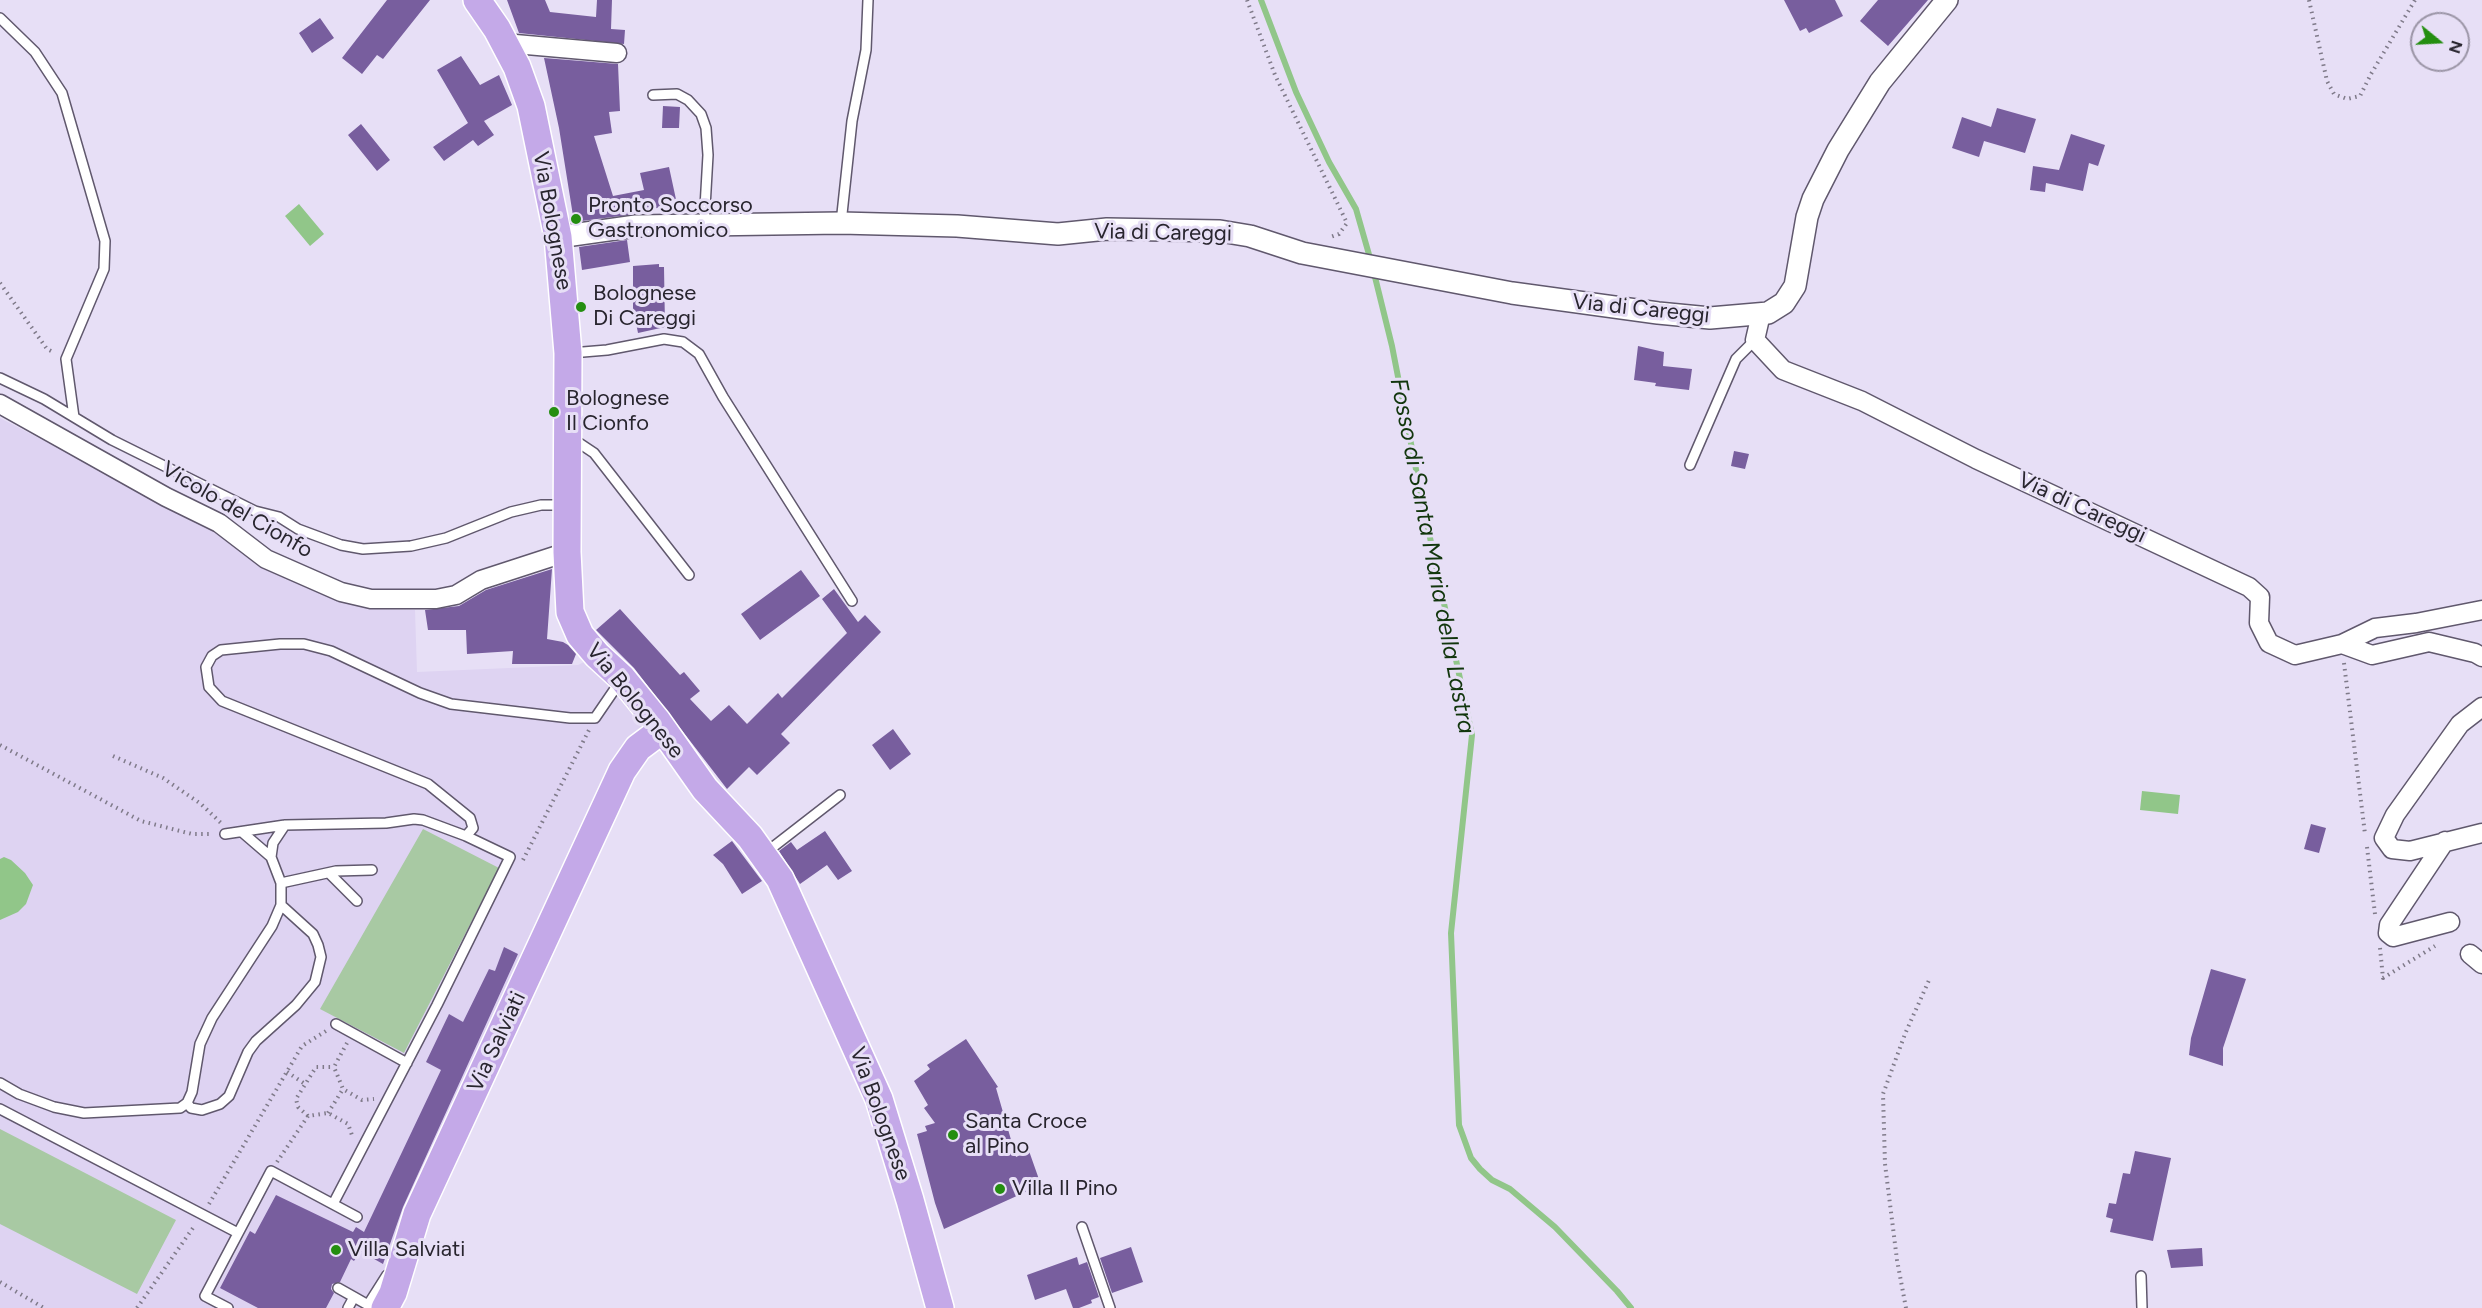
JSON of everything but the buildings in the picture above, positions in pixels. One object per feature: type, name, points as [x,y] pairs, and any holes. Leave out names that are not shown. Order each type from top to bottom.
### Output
[{"type":"main road","name":"Via Bolognese","points":[[477,0],[517,67],[531,106],[558,237],[568,353],[567,552],[570,612],[577,627],[597,655],[622,678],[705,789],[763,854],[784,888],[879,1099],[940,1308]]},
{"type":"main road","name":"Via Salviati","points":[[385,1308],[393,1293],[417,1214],[618,779],[629,758],[638,748],[662,730]]},
{"type":"main road","points":[[618,779],[634,766],[678,753]]},
{"type":"street","name":"Via di Careggi","points":[[558,237],[636,226],[841,223],[957,226],[1058,234],[1107,229],[1220,231],[1250,236],[1302,253],[1512,293],[1658,314],[1710,318],[1768,313],[1784,303],[1795,286],[1807,217],[1813,199],[1838,150],[1880,82],[1947,0]]},
{"type":"street","points":[[504,43],[617,53]]},
{"type":"street","points":[[1755,340],[1761,314]]},
{"type":"street","name":"Via di Careggi","points":[[1755,340],[1783,370],[1862,401],[1976,459],[2249,587],[2260,597],[2259,623],[2269,643],[2295,655],[2342,645],[2375,628],[2416,623],[2482,610]]},
{"type":"street","name":"Vicolo del Cionfo","points":[[0,404],[166,497],[219,523],[266,558],[341,592],[371,599],[436,599],[456,595],[482,580],[567,552]]},
{"type":"street","points":[[2342,645],[2372,655],[2430,642],[2475,653],[2482,657]]},
{"type":"street","points":[[2482,707],[2460,724],[2395,815],[2384,838],[2392,849],[2410,851],[2482,833]]},
{"type":"street","points":[[2445,841],[2389,925],[2388,933],[2393,937],[2450,922]]},
{"type":"lane","points":[[841,223],[852,121],[866,50],[868,0]]},
{"type":"lane","points":[[0,18],[35,52],[62,93],[105,241],[104,269],[66,358],[74,417]]},
{"type":"lane","points":[[653,95],[677,94],[688,100],[700,114],[706,128],[708,155],[704,225]]},
{"type":"lane","points":[[568,353],[606,350],[664,339],[683,342],[699,354],[723,398],[852,601]]},
{"type":"lane","points":[[1690,465],[1736,359],[1755,340]]},
{"type":"lane","points":[[0,378],[44,399],[112,440],[255,511],[279,517],[317,538],[363,549],[411,546],[446,538],[511,512],[541,506],[568,506]]},
{"type":"lane","points":[[568,436],[594,453],[689,575]]},
{"type":"lane","points":[[466,836],[473,828],[470,818],[428,784],[222,701],[209,687],[206,667],[212,656],[221,650],[304,644],[331,651],[420,693],[451,704],[570,718],[594,718],[622,678]]},
{"type":"lane","points":[[763,854],[840,795]]},
{"type":"lane","points":[[233,833],[285,825],[386,824],[414,819],[423,820],[466,836],[510,857],[390,1097],[333,1204]]},
{"type":"lane","points":[[0,1083],[19,1094],[54,1107],[84,1113],[180,1108],[187,1103],[192,1092],[200,1044],[212,1018],[272,926],[281,905],[281,883],[271,857],[273,843],[285,825]]},
{"type":"lane","points":[[233,833],[271,857]]},
{"type":"lane","points":[[281,883],[329,873],[372,870]]},
{"type":"lane","points":[[329,873],[357,901]]},
{"type":"lane","points":[[187,1103],[191,1108],[202,1110],[220,1104],[229,1096],[248,1052],[256,1041],[296,1005],[315,982],[321,957],[318,945],[313,934],[281,905]]},
{"type":"lane","points":[[336,1024],[407,1063]]},
{"type":"lane","points":[[0,1109],[238,1233]]},
{"type":"lane","points":[[228,1308],[205,1296],[271,1172],[357,1217]]},
{"type":"lane","points":[[1082,1227],[1110,1308]]},
{"type":"lane","points":[[338,1288],[368,1305],[404,1253]]},
{"type":"lane","points":[[2141,1276],[2142,1308]]},
{"type":"lane","points":[[348,1308],[354,1298]]},
{"type":"path","points":[[1247,0],[1275,75],[1347,224],[1339,234],[1323,239]]},
{"type":"path","points":[[2309,0],[2327,81],[2334,94],[2347,99],[2360,96],[2415,0]]},
{"type":"path","points":[[0,283],[47,349],[66,358]]},
{"type":"path","points":[[522,862],[594,718]]},
{"type":"path","points":[[0,745],[141,821],[192,834],[233,833]]},
{"type":"path","points":[[113,756],[163,778],[201,804],[233,833]]},
{"type":"path","points":[[1906,1308],[1897,1260],[1885,1164],[1883,1094],[1905,1034],[1930,978]]},
{"type":"path","points":[[137,1308],[203,1214],[302,1046],[336,1024]]},
{"type":"path","points":[[334,1068],[352,1033]]},
{"type":"path","points":[[309,1116],[298,1107],[296,1099],[316,1067],[334,1068]]},
{"type":"path","points":[[334,1068],[343,1089],[362,1100],[390,1097]]},
{"type":"path","points":[[286,1072],[306,1084]]},
{"type":"path","points":[[328,1113],[343,1089]]},
{"type":"path","points":[[271,1172],[309,1116],[328,1113],[348,1124],[359,1155]]},
{"type":"path","points":[[0,1282],[44,1308]]},
{"type":"shaded area","points":[[299,204],[324,234],[310,246],[285,216]]},
{"type":"shaded area","points":[[0,418],[205,524],[337,598],[377,609],[415,610],[417,672],[578,665],[592,658],[648,723],[621,749],[512,980],[383,1263],[395,1270],[377,1308],[0,1308]]},
{"type":"shaded area","points":[[2142,791],[2180,795],[2178,814],[2140,810]]},
{"type":"shaded area","points":[[423,829],[499,868],[404,1053],[320,1009]]},
{"type":"shaded area","points":[[4,857],[11,860],[25,873],[33,885],[26,904],[18,912],[0,920],[0,859]]},
{"type":"shaded area","points":[[0,1129],[176,1220],[137,1294],[0,1224]]},
{"type":"waterway","name":"Fosso di Santa Maria della Lastra","points":[[1261,0],[1296,92],[1329,162],[1356,209],[1370,258]]},
{"type":"waterway","name":"Fosso di Santa Maria della Lastra","points":[[1374,273],[1392,346],[1472,735],[1451,933],[1459,1125],[1471,1158],[1480,1169],[1492,1180],[1510,1189],[1555,1227],[1631,1308]]},
{"type":"place","name":"Pronto Soccorso Gastronomico","points":[[576,219]]},
{"type":"place","name":"Bolognese Di Careggi","points":[[581,307]]},
{"type":"place","name":"Bolognese Il Cionfo","points":[[554,412]]},
{"type":"place","name":"Santa Croce al Pino","points":[[953,1135]]},
{"type":"place","name":"Villa Il Pino","points":[[1000,1189]]},
{"type":"place","name":"Villa Salviati","points":[[336,1250]]}]
